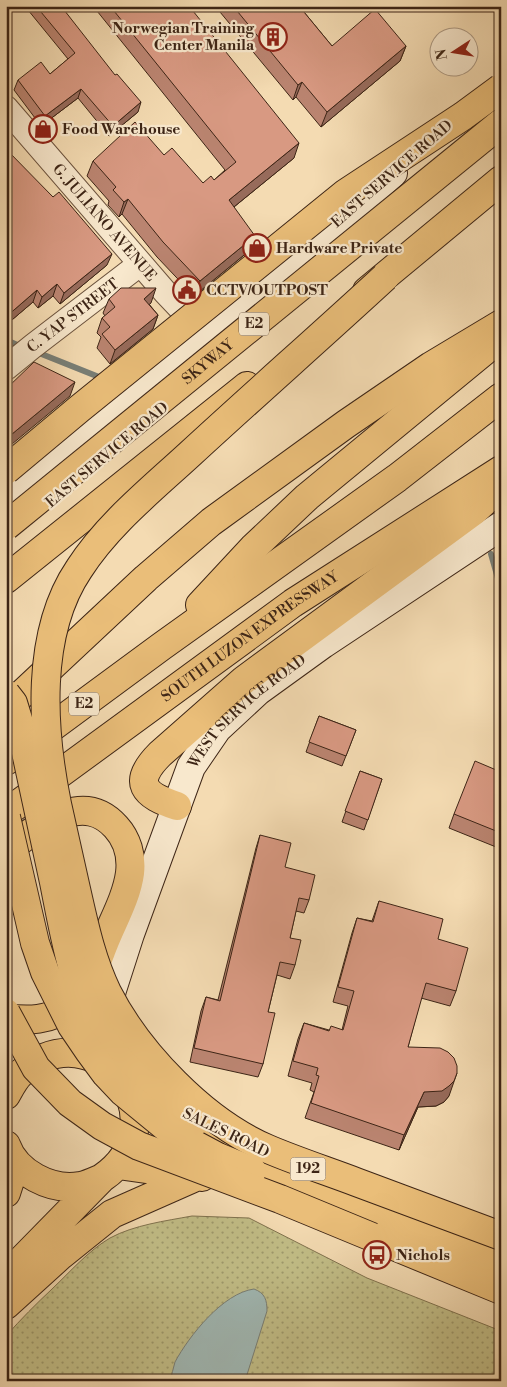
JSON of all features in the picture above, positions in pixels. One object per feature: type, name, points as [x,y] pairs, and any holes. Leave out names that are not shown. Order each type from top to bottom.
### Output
[{"type":"main road","name":"EAST SERVICE ROAD","points":[[6,538],[217,347],[501,78]]},
{"type":"main road","points":[[6,470],[346,193],[501,88]]},
{"type":"main road","name":"EAST SERVICE ROAD","points":[[6,500],[217,347],[501,116]]},
{"type":"main road","name":"SKYWAY","points":[[6,526],[501,123]]},
{"type":"main road","points":[[6,579],[385,276],[501,180]]},
{"type":"main road","points":[[385,276],[120,519],[78,570],[64,594],[56,620],[45,680],[50,771],[86,933],[107,991],[131,1032],[150,1056],[191,1099],[223,1123],[265,1148],[501,1238]]},
{"type":"main road","points":[[6,709],[146,578],[211,522],[431,366],[501,324]]},
{"type":"main road","name":"E2","points":[[162,646],[252,548],[307,497],[501,336]]},
{"type":"main road","name":"E2","points":[[6,761],[162,646],[397,478],[501,397]]},
{"type":"main road","name":"SOUTH LUZON EXPRESSWAY","points":[[6,812],[293,603],[501,470]]},
{"type":"main road","points":[[177,806],[151,795],[146,787],[145,774],[148,767],[160,754],[244,680],[474,511],[501,486]]},
{"type":"main road","name":"WEST SERVICE ROAD","points":[[98,988],[122,960],[191,767],[217,729],[258,691],[323,644],[501,526]]},
{"type":"main road","points":[[6,694],[13,703],[21,729],[76,979],[90,1013],[110,1047],[140,1081],[192,1125],[224,1144],[264,1162],[501,1249]]},
{"type":"main road","points":[[6,851],[53,818],[76,811],[95,813],[114,824],[121,832],[131,863],[127,886],[86,1028],[52,1056],[20,1074],[6,1095]]},
{"type":"main road","points":[[6,817],[35,943],[44,972],[72,1026],[106,1074],[124,1092],[173,1133],[218,1156],[252,1171],[501,1266]]},
{"type":"main road","points":[[6,1018],[35,1020],[56,1014],[68,1006],[82,991],[98,988]]},
{"type":"main road","points":[[98,988],[102,1034],[101,1061]]},
{"type":"main road","points":[[98,988],[139,1042],[177,1086],[221,1132]]},
{"type":"main road","points":[[6,1013],[36,1068],[70,1103],[124,1140],[280,1199],[501,1290]]},
{"type":"main road","points":[[6,1043],[52,1056]]},
{"type":"main road","name":"192","points":[[11,1153],[34,1178],[56,1186],[80,1186],[110,1171],[130,1146],[135,1124],[133,1102],[123,1081],[101,1061],[82,1055],[52,1056]]},
{"type":"main road","name":"SALES ROAD","points":[[123,1081],[261,1152],[501,1238]]},
{"type":"main road","points":[[6,1193],[11,1153]]},
{"type":"main road","points":[[6,1276],[110,1171]]},
{"type":"main road","name":"192","points":[[110,1171],[198,1176],[226,1180],[501,1280]]},
{"type":"main road","points":[[6,1305],[61,1255],[112,1214],[198,1176]]},
{"type":"street","name":"G. JULIANO AVENUE","points":[[6,108],[140,264],[217,347]]},
{"type":"street","name":"C. YAP STREET","points":[[9,366],[140,264]]},
{"type":"shaded area","points":[[192,1216],[249,1218],[367,1278],[501,1331],[501,1381],[6,1381],[6,1336],[87,1255],[110,1238],[129,1230]]},
{"type":"water","points":[[254,1289],[265,1297],[267,1311],[245,1381],[170,1381],[175,1362],[189,1340],[208,1317],[231,1298],[242,1292]]},
{"type":"building","points":[[36,6],[61,6],[115,75],[117,74],[141,102],[113,126],[81,89],[45,116],[18,80],[41,62],[50,74],[75,53]]},
{"type":"building","points":[[110,6],[189,6],[299,143],[229,200],[255,236],[200,281],[163,242],[128,199],[124,202],[113,190],[116,187],[93,161],[135,122],[164,155],[172,148],[203,183],[211,176],[214,180],[236,162]]},
{"type":"building","points":[[233,6],[299,6],[332,46],[375,9],[406,46],[327,112],[302,82],[298,85]]},
{"type":"building","points":[[6,149],[53,197],[59,192],[112,254],[64,293],[57,284],[42,297],[37,290],[7,316],[6,315]]},
{"type":"building","points":[[121,288],[156,288],[144,299],[158,315],[115,350],[102,334],[110,327],[102,318],[115,307],[109,299]]},
{"type":"building","points":[[34,362],[75,382],[6,439],[6,389]]},
{"type":"building","points":[[319,716],[356,730],[346,756],[309,742]]},
{"type":"building","points":[[475,761],[501,772],[501,833],[454,814]]},
{"type":"building","points":[[360,771],[382,779],[368,820],[345,811]]},
{"type":"building","points":[[260,835],[291,843],[285,867],[315,875],[309,900],[299,898],[290,938],[301,940],[295,965],[280,962],[268,1012],[275,1013],[263,1064],[194,1048],[206,997],[220,1001]]},
{"type":"building","points":[[379,901],[443,919],[438,939],[468,948],[456,991],[426,983],[408,1047],[440,1048],[448,1052],[454,1058],[457,1073],[454,1081],[442,1091],[424,1092],[404,1135],[311,1103],[319,1076],[316,1075],[318,1068],[293,1061],[304,1023],[329,1031],[331,1026],[343,1030],[354,991],[338,987],[357,918],[373,922]]},
{"type":"waterway","points":[[6,340],[22,347]]},
{"type":"waterway","points":[[34,351],[104,379]]},
{"type":"waterway","points":[[491,554],[501,589]]},
{"type":"place","name":"Norwegian Training Center Manila","points":[[273,37]]},
{"type":"place","name":"Food Warehouse","points":[[43,129]]},
{"type":"place","name":"Hardware Private","points":[[257,248]]},
{"type":"place","name":"CCTV/OUTPOST","points":[[187,290]]},
{"type":"place","name":"Nichols","points":[[377,1255]]}]
